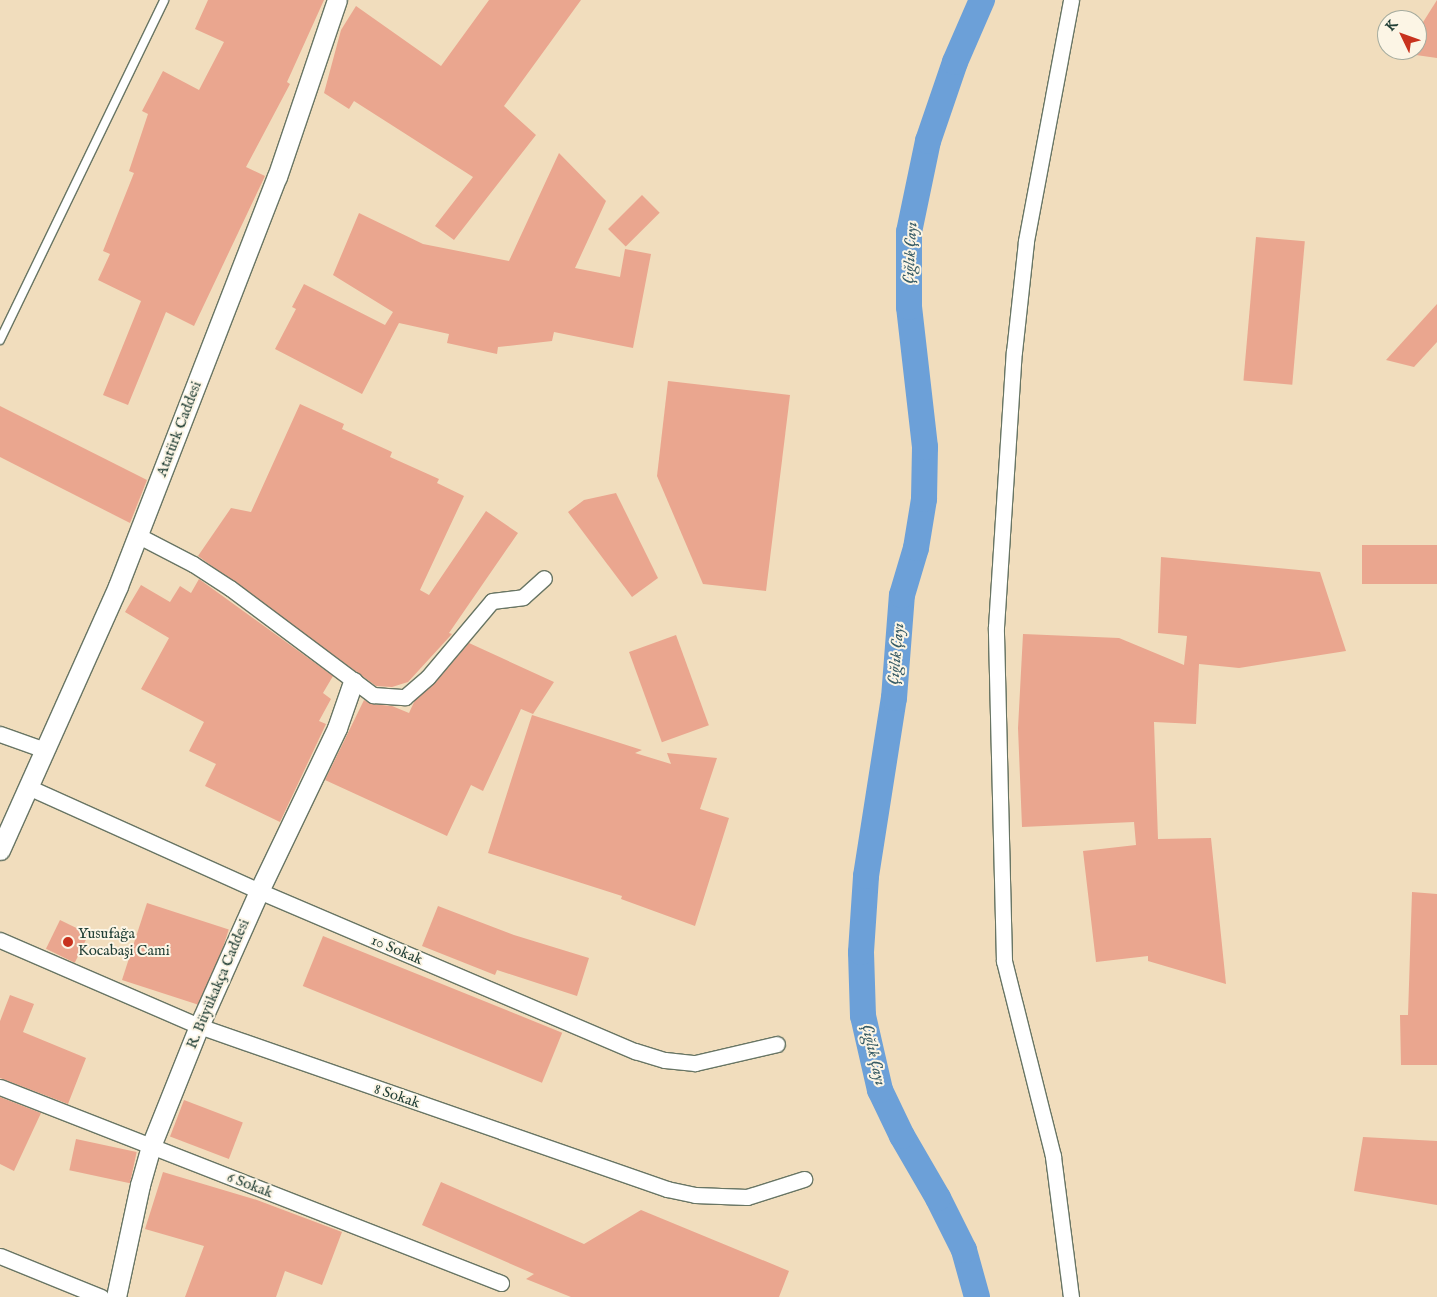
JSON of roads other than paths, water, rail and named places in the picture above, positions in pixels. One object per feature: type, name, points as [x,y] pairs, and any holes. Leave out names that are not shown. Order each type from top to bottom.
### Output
[{"type":"street","name":"Atatürk Caddesi","points":[[0,850],[138,535],[277,177],[337,0]]},
{"type":"street","points":[[1071,0],[1026,241],[1014,352],[996,627],[1004,961],[1053,1156],[1071,1297]]},
{"type":"street","points":[[138,535],[192,564],[230,588],[372,695],[405,698],[428,678],[492,601],[523,597],[544,578]]},
{"type":"street","name":"R. Büyükakça Caddesi","points":[[116,1297],[140,1185],[152,1146],[199,1026],[259,891],[337,728],[353,682]]},
{"type":"street","points":[[0,734],[44,750]]},
{"type":"street","name":"10 Sokak","points":[[28,787],[259,891],[642,1053],[695,1063],[777,1044]]},
{"type":"street","name":"8 Sokak","points":[[0,940],[199,1026],[667,1189],[694,1195],[747,1197],[804,1179]]},
{"type":"street","name":"6 Sokak","points":[[0,1086],[501,1283]]},
{"type":"street","points":[[0,1256],[100,1297]]},
{"type":"lane","points":[[0,340],[164,0]]},
{"type":"waterway","name":"Çığlık Çayı","points":[[977,1297],[964,1250],[938,1198],[902,1136],[880,1090],[863,1016],[861,952],[866,876],[894,698],[902,595],[916,548],[924,499],[925,447],[909,307],[909,232],[928,141],[955,62],[982,0]]},
{"type":"place","name":"Yusufağa Kocabaşi Cami","points":[[68,942]]}]
